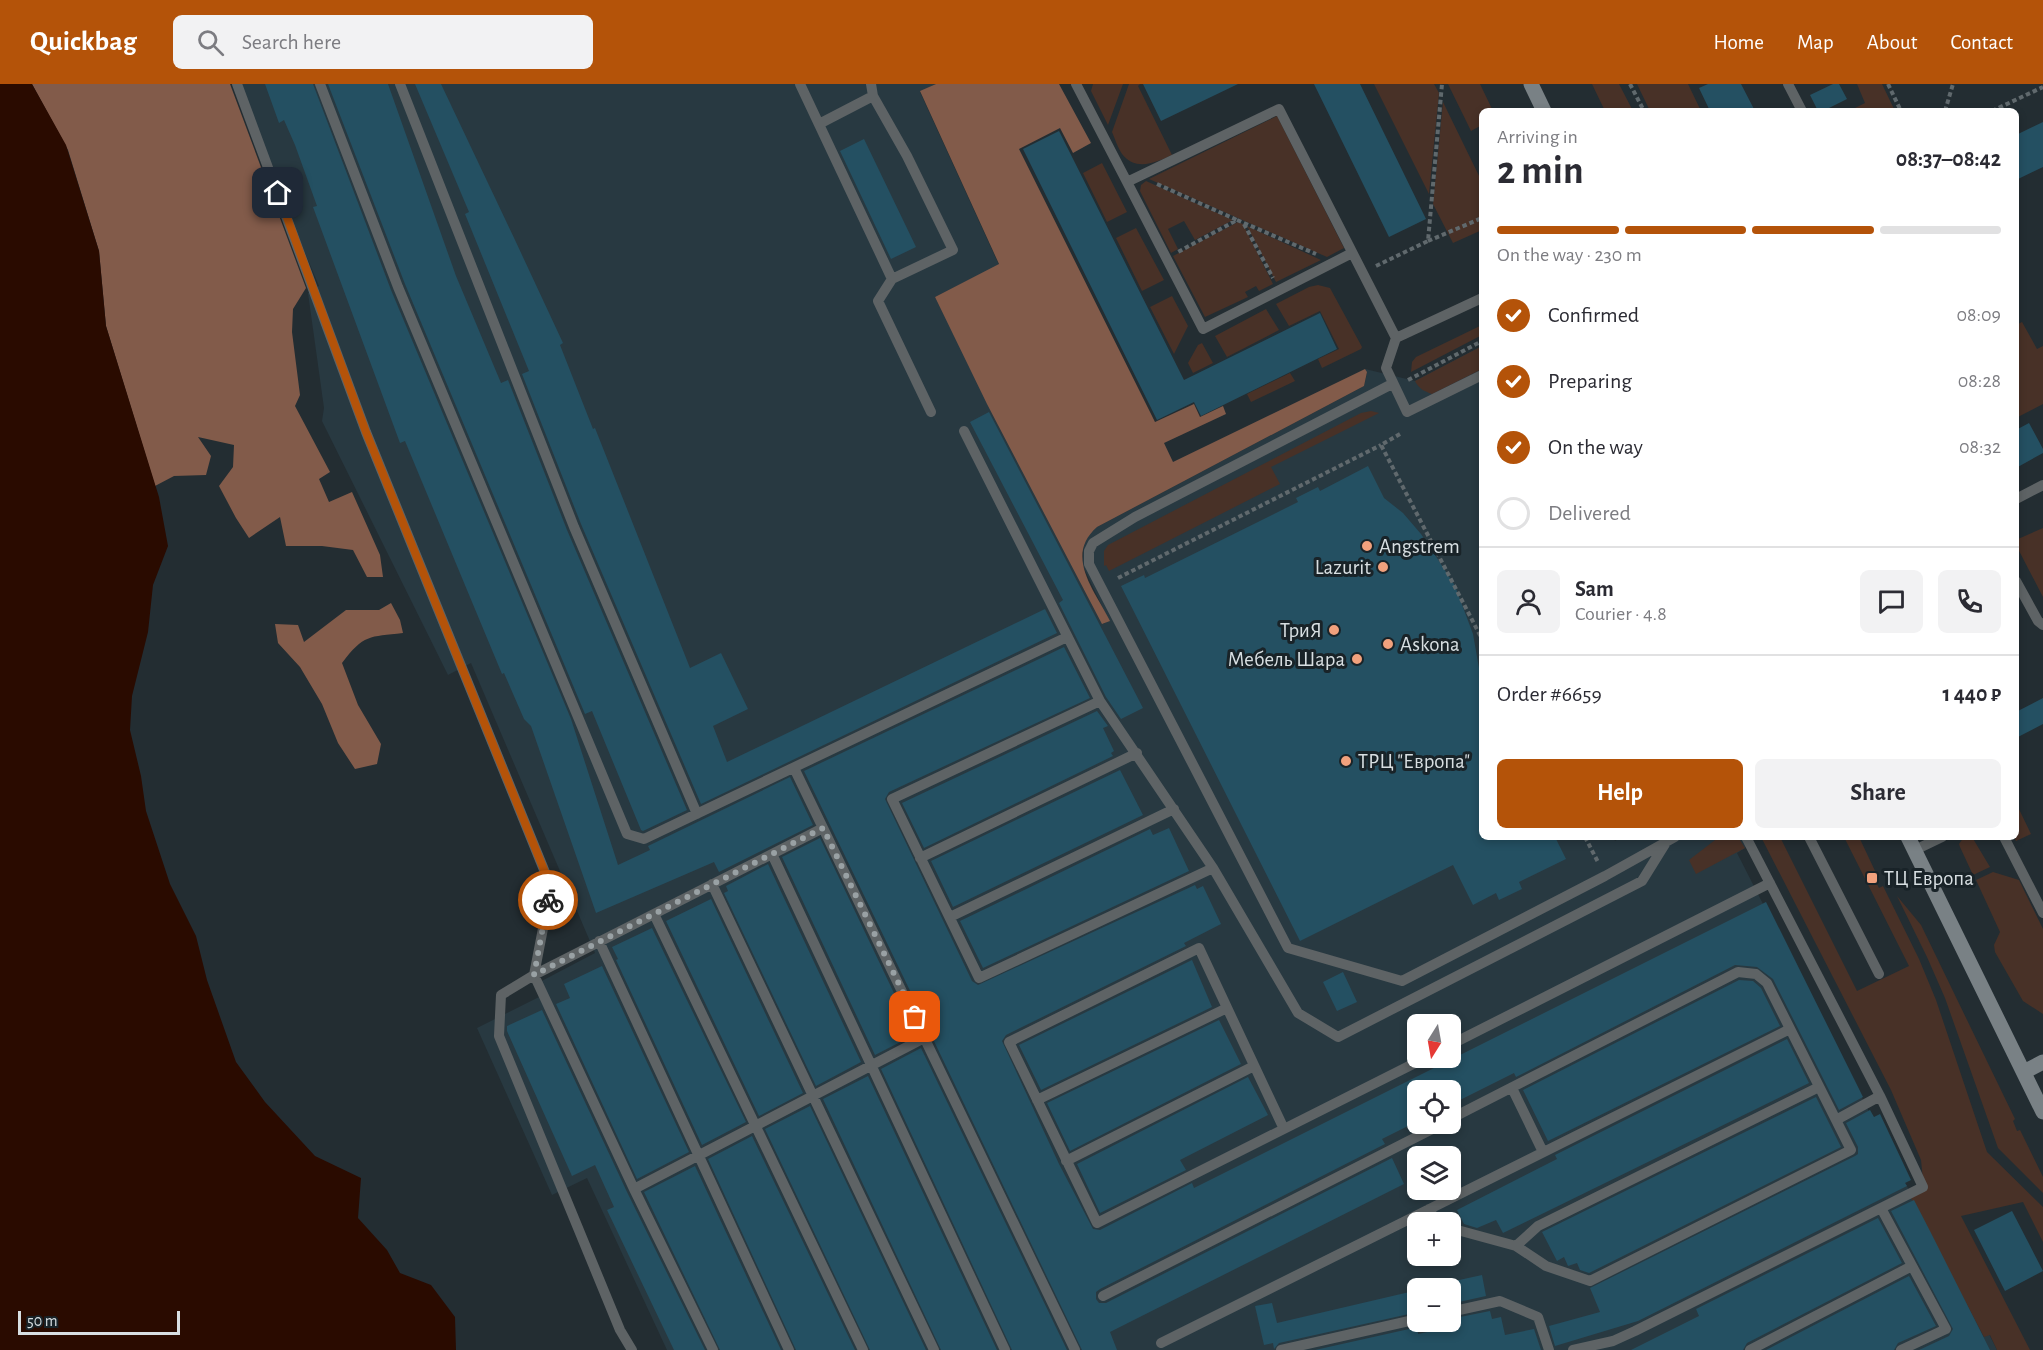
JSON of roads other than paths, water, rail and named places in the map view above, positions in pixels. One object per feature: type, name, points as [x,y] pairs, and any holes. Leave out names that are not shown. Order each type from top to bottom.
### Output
[{"type":"main road","points":[[1531,84],[1543,108]]},
{"type":"main road","points":[[1911,843],[2043,1112]]},
{"type":"main road","points":[[2024,1072],[2043,1062]]},
{"type":"lane","points":[[237,84],[366,432],[551,887],[534,975],[713,1350]]},
{"type":"lane","points":[[320,84],[398,287],[627,834],[644,839],[1067,637]]},
{"type":"lane","points":[[400,84],[574,527],[697,814]]},
{"type":"lane","points":[[800,84],[892,279]]},
{"type":"lane","points":[[871,84],[873,96],[908,156],[953,250],[892,279],[878,301],[931,412]]},
{"type":"lane","points":[[1076,84],[1203,329],[1352,253]]},
{"type":"lane","points":[[1788,84],[1800,108]]},
{"type":"lane","points":[[819,124],[873,96]]},
{"type":"lane","points":[[1127,182],[1279,109],[1396,338],[1386,368],[1407,412],[1479,376]]},
{"type":"lane","points":[[1396,338],[1479,299]]},
{"type":"lane","points":[[1393,385],[1135,517],[1093,543],[1089,550],[1089,564],[1288,948],[1402,981],[1605,876],[1669,840]]},
{"type":"lane","points":[[964,431],[1100,701],[1213,868],[1298,1013],[1338,1037],[1642,882],[1670,840]]},
{"type":"lane","points":[[2019,497],[2043,485]]},
{"type":"lane","points":[[2019,586],[2038,621],[2043,625]]},
{"type":"lane","points":[[1100,701],[892,799],[979,978],[1213,868]]},
{"type":"lane","points":[[920,858],[1137,753]]},
{"type":"lane","points":[[794,768],[926,1037],[1075,1350]]},
{"type":"lane","points":[[950,917],[1174,808]]},
{"type":"lane","points":[[632,1350],[620,1330],[499,1036],[501,995],[599,941],[823,828]]},
{"type":"lane","points":[[1573,1350],[1613,1341],[1923,1187],[1880,1096],[1748,840]]},
{"type":"lane","points":[[1811,840],[1879,974]]},
{"type":"lane","points":[[1911,843],[1926,840]]},
{"type":"lane","points":[[2006,840],[2043,913]]},
{"type":"lane","points":[[772,854],[1005,1350]]},
{"type":"lane","points":[[1461,1039],[1770,883]]},
{"type":"lane","points":[[712,884],[934,1350]]},
{"type":"lane","points":[[654,914],[863,1350]]},
{"type":"lane","points":[[599,941],[789,1350]]},
{"type":"lane","points":[[1284,1129],[1199,948],[1009,1042],[1097,1223],[1284,1129],[1407,1067]]},
{"type":"lane","points":[[1461,1114],[1738,972],[1756,974],[1767,983],[1851,1150],[1590,1281],[1546,1266],[1516,1246],[1461,1231]]},
{"type":"lane","points":[[1036,1100],[1227,1008]]},
{"type":"lane","points":[[1161,1343],[1790,1029]]},
{"type":"lane","points":[[634,1188],[926,1037]]},
{"type":"lane","points":[[1066,1161],[1254,1066]]},
{"type":"lane","points":[[1516,1246],[1538,1226],[1820,1087]]},
{"type":"lane","points":[[1512,1088],[1543,1152]]},
{"type":"lane","points":[[1836,1120],[1880,1096]]},
{"type":"lane","points":[[1103,1296],[1422,1134]]},
{"type":"lane","points":[[1881,1208],[1946,1329],[1901,1350]]},
{"type":"lane","points":[[1750,1350],[1912,1266]]},
{"type":"lane","points":[[1461,1310],[1500,1301],[1538,1317],[1549,1350]]},
{"type":"lane","points":[[1281,1350],[1407,1321]]},
{"type":"place","name":"Angstrem","points":[[1367,546]]},
{"type":"place","name":"Lazurit","points":[[1383,567]]},
{"type":"place","name":"ТриЯ","points":[[1334,630]]},
{"type":"place","name":"Askona","points":[[1388,644]]},
{"type":"place","name":"Мебель Шара","points":[[1357,659]]},
{"type":"place","name":"ТРЦ \"Европа\"","points":[[1346,761]]},
{"type":"place","name":"ТЦ Европа","points":[[1872,878]]}]
